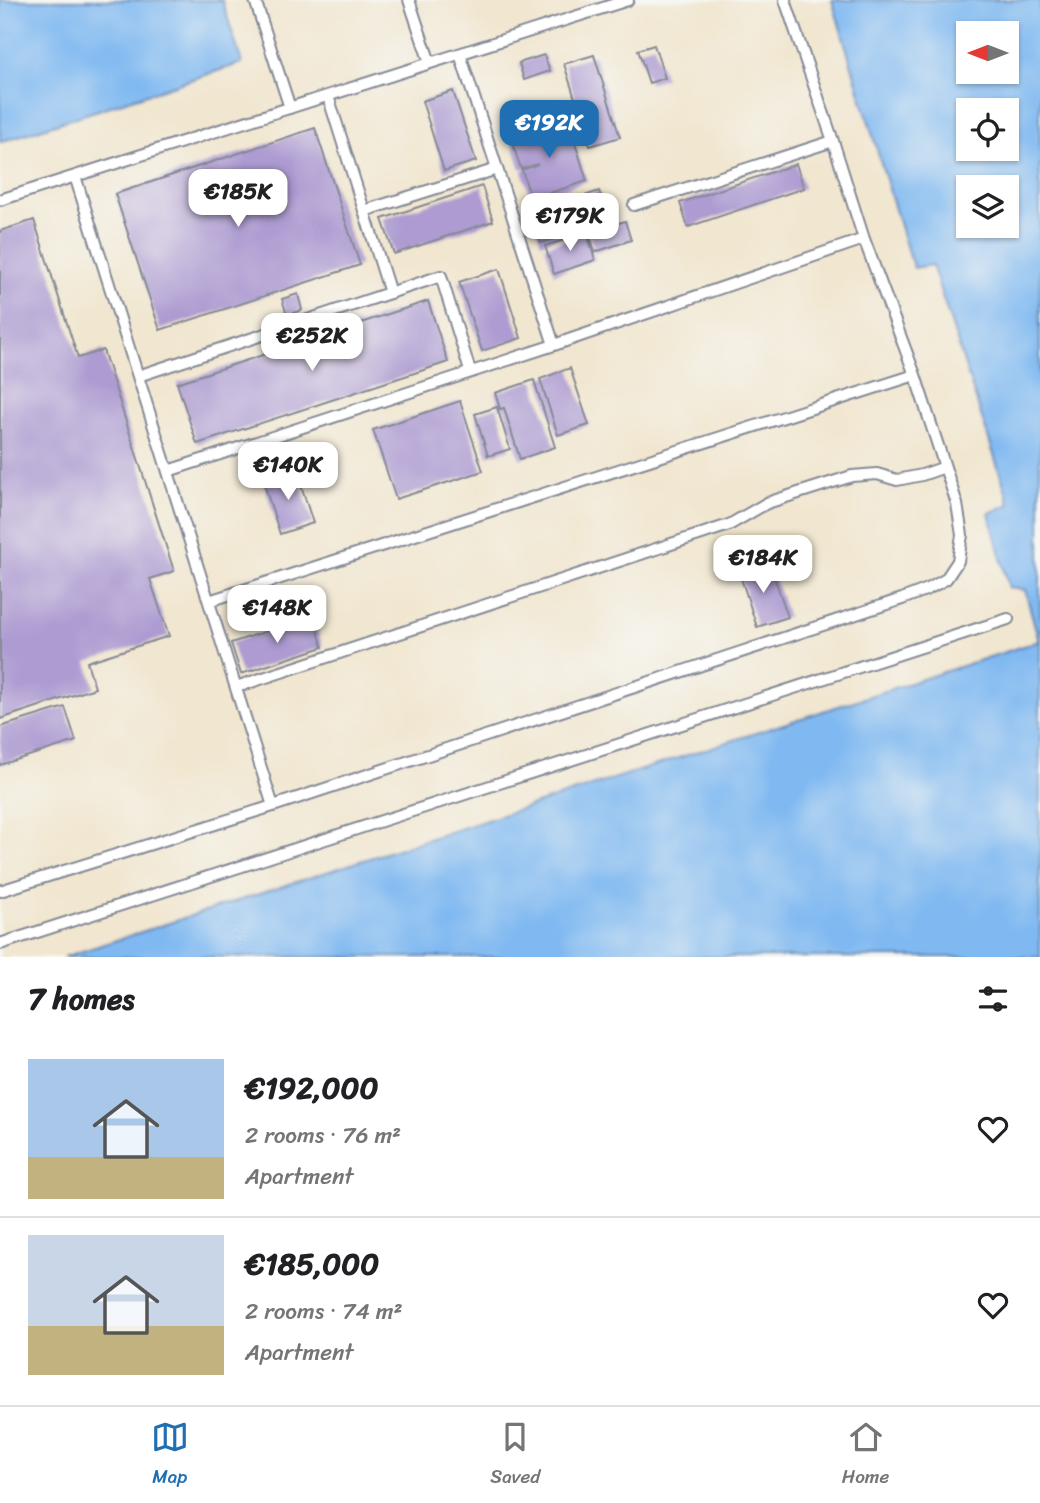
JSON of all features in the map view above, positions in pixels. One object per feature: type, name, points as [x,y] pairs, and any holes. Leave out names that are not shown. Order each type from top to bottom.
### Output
[{"type":"lane","points":[[256,0],[290,108]]},
{"type":"lane","points":[[409,0],[430,64]]},
{"type":"lane","points":[[0,200],[430,64],[604,4],[628,0]]},
{"type":"lane","points":[[0,891],[273,806],[928,589],[946,579],[958,561],[962,535],[957,504],[915,375],[864,239],[785,0]]},
{"type":"lane","points":[[460,54],[554,345]]},
{"type":"lane","points":[[328,96],[390,293]]},
{"type":"lane","points":[[634,205],[833,141]]},
{"type":"lane","points":[[364,211],[497,169]]},
{"type":"lane","points":[[75,176],[273,806]]},
{"type":"lane","points":[[168,471],[554,345],[864,239]]},
{"type":"lane","points":[[138,376],[441,276],[470,371]]},
{"type":"lane","points":[[209,601],[915,375]]},
{"type":"lane","points":[[236,687],[729,525],[766,503],[852,476],[877,474],[897,480],[945,467]]},
{"type":"lane","points":[[0,944],[1008,619]]},
{"type":"water","points":[[0,0],[222,0],[242,63],[0,142]]},
{"type":"water","points":[[832,0],[1040,0],[1040,957],[64,957],[1039,641],[1025,590],[1009,588],[989,513],[1010,504],[932,265],[914,268]]},
{"type":"building","points":[[654,45],[665,78],[649,83],[638,50]]},
{"type":"building","points":[[544,55],[550,71],[524,80],[519,63]]},
{"type":"building","points":[[594,55],[620,137],[590,146],[564,64]]},
{"type":"building","points":[[453,91],[476,161],[444,171],[422,101]]},
{"type":"building","points":[[568,120],[587,181],[531,199],[522,170],[538,164],[521,169],[511,139]]},
{"type":"building","points":[[315,128],[360,265],[160,330],[115,194]]},
{"type":"building","points":[[796,164],[804,188],[688,227],[680,203]]},
{"type":"building","points":[[482,186],[493,221],[394,254],[382,219]]},
{"type":"building","points":[[599,191],[610,221],[541,243],[532,214]]},
{"type":"building","points":[[34,220],[78,358],[103,350],[174,571],[150,579],[169,636],[87,662],[95,688],[0,719],[0,231]]},
{"type":"building","points":[[625,221],[631,240],[595,252],[589,233]]},
{"type":"building","points":[[587,233],[595,260],[554,274],[545,246]]},
{"type":"building","points":[[499,269],[521,338],[482,351],[459,282]]},
{"type":"building","points":[[298,294],[302,310],[287,315],[282,299]]},
{"type":"building","points":[[428,301],[448,362],[197,444],[177,383]]},
{"type":"building","points":[[570,368],[589,425],[558,435],[540,379]]},
{"type":"building","points":[[534,380],[555,447],[520,459],[504,408],[500,409],[495,393]]},
{"type":"building","points":[[460,401],[483,471],[396,499],[373,430]]},
{"type":"building","points":[[497,407],[510,449],[488,456],[475,414]]},
{"type":"building","points":[[296,470],[313,523],[280,534],[263,481]]},
{"type":"building","points":[[769,562],[788,617],[757,627],[739,572]]},
{"type":"building","points":[[313,616],[323,647],[241,674],[231,643]]},
{"type":"building","points":[[65,707],[76,741],[0,765],[0,727]]}]
